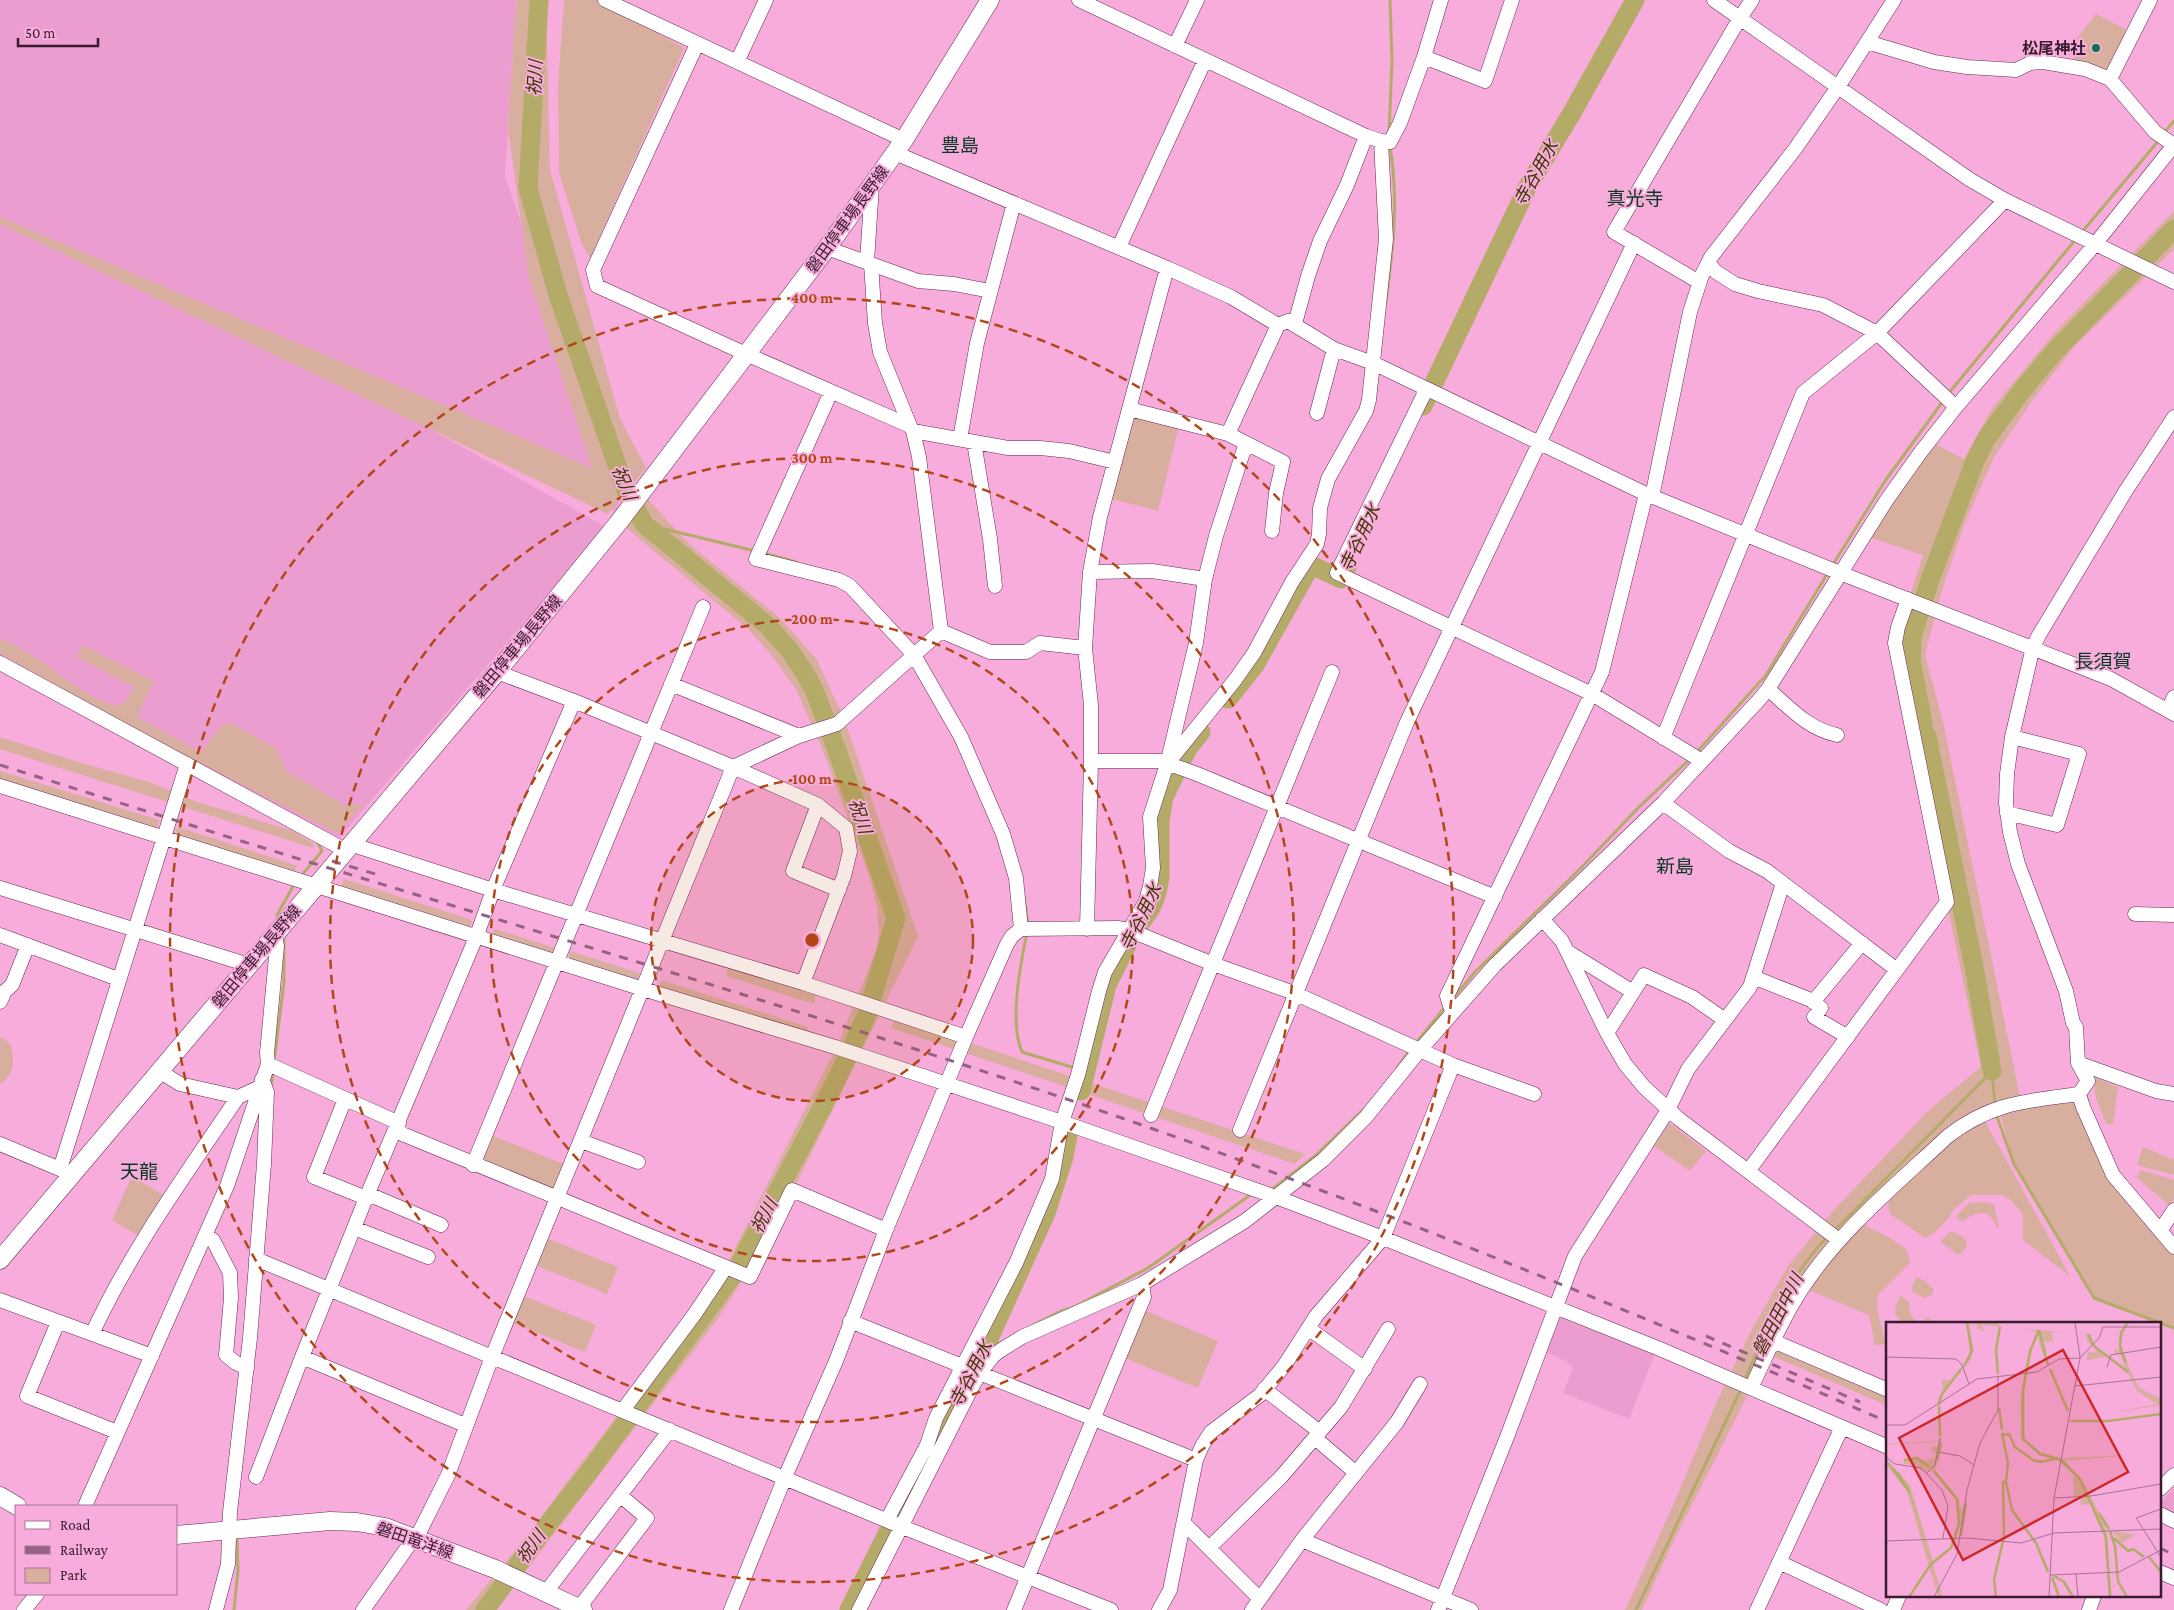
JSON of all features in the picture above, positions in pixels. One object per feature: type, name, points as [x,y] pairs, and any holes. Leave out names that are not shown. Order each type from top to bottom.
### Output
[{"type":"main road","name":"磐田停車場長野線","points":[[0,1260],[66,1172],[159,1071],[496,672],[624,516],[827,248],[900,146],[990,0]]},
{"type":"main road","points":[[0,1496],[15,1505]]},
{"type":"main road","name":"磐田竜洋線","points":[[178,1535],[330,1522],[357,1522],[385,1527],[495,1569],[546,1592],[575,1608]]},
{"type":"street","points":[[604,0],[737,62],[1014,203],[1231,297],[1334,349],[1373,364],[1649,496],[2111,679],[2171,712],[2174,697]]},
{"type":"street","points":[[737,62],[766,0]]},
{"type":"street","points":[[1078,0],[1380,142],[1390,142],[1393,138],[1424,57],[1442,0]]},
{"type":"street","points":[[1175,46],[1196,0]]},
{"type":"street","points":[[1424,57],[1485,81],[1512,0]]},
{"type":"street","points":[[1714,0],[1944,162],[2006,200],[2174,282]]},
{"type":"street","points":[[1699,282],[1614,232],[1752,0]]},
{"type":"street","points":[[1452,1012],[1447,996],[1602,672],[1649,496],[1690,312],[1699,282],[1708,263],[1795,149],[1838,87],[1894,0]]},
{"type":"street","points":[[2110,79],[2150,0]]},
{"type":"street","points":[[859,1610],[900,1526],[980,1373],[993,1356],[1022,1337],[1142,1284],[1238,1225],[1276,1198],[1323,1160],[1366,1117],[1452,1012],[1494,965],[1663,802],[1768,689],[1886,501],[1956,407],[2096,243],[2174,145],[2154,132],[2110,79],[2085,68],[2043,62],[2030,63],[2016,70],[1967,67],[1934,62],[1867,42]]},
{"type":"street","points":[[697,44],[593,270],[598,286],[912,429],[1008,448],[1040,448],[1069,451],[1115,462]]},
{"type":"street","points":[[1119,247],[1205,60]]},
{"type":"street","points":[[1283,323],[1296,320],[1320,242],[1347,185],[1366,136]]},
{"type":"street","points":[[1167,764],[1235,680],[1254,653],[1292,582],[1317,544],[1320,508],[1328,479],[1366,411],[1386,240],[1380,142]]},
{"type":"street","points":[[872,185],[869,263],[875,323],[880,352],[912,429],[919,457],[941,631]]},
{"type":"street","points":[[1663,738],[1803,393],[1877,333],[2006,200]]},
{"type":"street","points":[[995,586],[990,539],[967,440],[976,342],[1014,203]]},
{"type":"street","points":[[1240,1130],[1294,994],[1407,722],[1634,243]]},
{"type":"street","points":[[827,248],[918,281],[954,284],[990,291]]},
{"type":"street","points":[[1708,263],[1716,272],[1735,284],[1758,292],[1823,305],[1877,333],[1956,407]]},
{"type":"street","points":[[1086,929],[1092,761],[1091,705],[1085,648],[1090,572],[1100,517],[1167,268]]},
{"type":"street","points":[[1228,434],[1283,323]]},
{"type":"street","points":[[1317,413],[1334,349]]},
{"type":"street","points":[[1426,390],[1337,573],[1592,694],[1702,761]]},
{"type":"street","points":[[831,392],[756,559],[839,580],[850,586],[914,655],[961,737],[1003,834],[1016,878],[1021,929]]},
{"type":"street","points":[[1129,409],[1228,434],[1283,462],[1276,493],[1272,531]]},
{"type":"street","points":[[1751,1388],[1773,1340],[1801,1290],[1839,1240],[1948,1136],[1967,1121],[1985,1112],[2021,1102],[2079,1094],[2088,1081],[2078,1063],[2076,1027],[2073,1023],[2066,991],[2018,864],[2008,813],[2007,774],[2012,736],[2033,647],[2116,508],[2174,417]]},
{"type":"street","points":[[887,1520],[927,1444],[936,1418],[1016,1263],[1052,1178],[1062,1122],[1078,1075],[1099,991],[1106,972],[1146,901],[1153,868],[1150,817],[1167,764],[1196,642],[1206,580],[1216,536],[1246,444]]},
{"type":"street","points":[[1090,572],[1152,571],[1206,580]]},
{"type":"street","points":[[1749,1170],[1947,902],[1895,644],[1898,627],[1908,599]]},
{"type":"street","points":[[473,1164],[703,607]]},
{"type":"street","points":[[363,1610],[415,1538],[448,1475],[463,1438],[465,1425],[492,1357],[733,767],[799,736],[837,724],[941,631]]},
{"type":"street","points":[[941,631],[990,652],[1026,652],[1040,643],[1085,648]]},
{"type":"street","points":[[0,663],[187,764],[348,847],[803,983],[966,1037]]},
{"type":"street","points":[[496,672],[574,701],[733,767],[818,805],[846,828],[850,851],[839,890],[803,983]]},
{"type":"street","points":[[1151,1115],[1332,672]]},
{"type":"street","points":[[671,684],[799,736]]},
{"type":"street","points":[[1768,689],[1808,724],[1823,732],[1837,735]]},
{"type":"street","points":[[256,1477],[367,1196],[477,935],[493,890],[574,701]]},
{"type":"street","points":[[2008,813],[2057,825],[2079,754],[2012,736]]},
{"type":"street","points":[[1092,761],[1158,761],[1167,764],[1196,774],[1495,897]]},
{"type":"street","points":[[0,1144],[66,1172],[118,979],[187,764]]},
{"type":"street","points":[[0,786],[557,960],[643,989],[835,1047],[1062,1122],[1383,1238],[1751,1388],[1886,1446]]},
{"type":"street","points":[[1663,802],[1729,852],[1767,871],[1897,970]]},
{"type":"street","points":[[818,805],[793,871],[839,890]]},
{"type":"street","points":[[1441,1604],[1507,1437],[1575,1256],[1668,1110],[1688,1069],[1750,987],[1782,883]]},
{"type":"street","points":[[0,888],[249,965]]},
{"type":"street","points":[[2135,914],[2174,915]]},
{"type":"street","points":[[1542,919],[1553,929],[1567,952],[1607,1033],[1625,1064],[1644,1087],[1668,1110],[1839,1240]]},
{"type":"street","points":[[732,1610],[784,1477],[836,1361],[886,1230],[966,1037],[1007,944],[1012,936],[1021,929],[1119,928],[1129,930],[1294,994],[1453,1065],[1534,1094]]},
{"type":"street","points":[[85,1505],[227,1186],[268,1064],[267,1053],[277,946],[274,934]]},
{"type":"street","points":[[0,935],[118,979]]},
{"type":"street","points":[[1813,1002],[1862,943]]},
{"type":"street","points":[[0,1002],[5,992],[12,985],[28,945]]},
{"type":"street","points":[[1567,952],[1633,992]]},
{"type":"street","points":[[1607,1033],[1644,975],[1692,997],[1725,1020]]},
{"type":"street","points":[[1753,977],[1813,1002],[1821,1008],[1814,1018],[1848,1037]]},
{"type":"street","points":[[2078,1063],[2156,1091],[2174,1094]]},
{"type":"street","points":[[268,1064],[345,1099],[473,1164],[750,1277],[792,1190],[886,1230]]},
{"type":"street","points":[[1159,1610],[1170,1590],[1196,1460],[1202,1446],[1211,1432],[1264,1389],[1284,1366],[1316,1316],[1383,1238],[1453,1065]]},
{"type":"street","points":[[159,1071],[180,1084],[238,1097]]},
{"type":"street","points":[[92,1334],[112,1292],[181,1182],[238,1097],[261,1083]]},
{"type":"street","points":[[216,1610],[228,1564],[230,1512],[247,1368],[264,1164],[267,1092],[261,1083]]},
{"type":"street","points":[[2079,1094],[2113,1175],[2174,1247]]},
{"type":"street","points":[[345,1099],[314,1177],[442,1225]]},
{"type":"street","points":[[581,1140],[638,1162]]},
{"type":"street","points":[[2160,1231],[2174,1210]]},
{"type":"street","points":[[354,1228],[428,1257]]},
{"type":"street","points":[[206,1236],[213,1240],[230,1273],[231,1298],[226,1355],[236,1363],[247,1368]]},
{"type":"street","points":[[256,1259],[900,1526],[1111,1610]]},
{"type":"street","points":[[623,1410],[694,1315],[726,1267]]},
{"type":"street","points":[[1014,1610],[1144,1297],[1142,1284]]},
{"type":"street","points":[[0,1300],[152,1356]]},
{"type":"street","points":[[850,1321],[1196,1460]]},
{"type":"street","points":[[58,1322],[27,1396],[117,1432]]},
{"type":"street","points":[[1308,1328],[1365,1369]]},
{"type":"street","points":[[1209,1548],[1281,1477],[1341,1407],[1388,1329]]},
{"type":"street","points":[[1773,1340],[1886,1389]]},
{"type":"street","points":[[302,1357],[465,1425]]},
{"type":"street","points":[[1184,1523],[1209,1548],[1256,1604],[1302,1540],[1397,1422],[1420,1384]]},
{"type":"street","points":[[1264,1389],[1318,1435],[1356,1473]]},
{"type":"street","points":[[1757,1610],[1842,1427]]},
{"type":"street","points":[[546,1592],[670,1430]]},
{"type":"street","points":[[2162,1487],[2174,1475]]},
{"type":"street","points":[[575,1608],[647,1518],[621,1496]]},
{"type":"street","points":[[2162,1515],[2174,1521]]},
{"type":"street","points":[[1302,1540],[1441,1604],[1471,1610]]},
{"type":"street","points":[[1779,1562],[1881,1610]]},
{"type":"street","points":[[2162,1573],[2174,1578]]},
{"type":"street","points":[[24,1610],[37,1595]]},
{"type":"street","points":[[1893,1610],[1898,1598]]},
{"type":"street","points":[[2089,1610],[2093,1598]]},
{"type":"shaded area","points":[[0,0],[516,0],[505,177],[624,516],[353,367],[331,374],[606,527],[339,838],[0,658]]},
{"type":"shaded area","points":[[1559,1311],[1656,1351],[1629,1419],[1563,1393],[1573,1368],[1566,1361],[1543,1351]]},
{"type":"shaded area","points":[[2174,1488],[2174,1516],[2162,1510],[2162,1501]]},
{"type":"green space","points":[[516,0],[546,0],[550,170],[620,419],[646,468],[608,514],[0,224],[0,217],[592,468],[529,278],[508,128]]},
{"type":"green space","points":[[564,0],[599,0],[684,48],[590,258],[582,244],[559,173],[558,86]]},
{"type":"green space","points":[[2096,14],[2125,29],[2126,46],[2110,79],[2075,67],[2074,42]]},
{"type":"green space","points":[[2174,211],[2174,249],[2073,348],[2032,401],[1994,457],[1964,525],[1941,593],[1925,655],[1943,722],[2021,1102],[2079,1094],[2105,1172],[2174,1253],[2174,1328],[2094,1298],[2012,1158],[1999,1109],[1981,1114],[2070,1276],[2023,1240],[2023,1215],[2012,1201],[2002,1195],[1971,1195],[1953,1210],[1948,1219],[1934,1233],[1925,1238],[1890,1214],[1888,1206],[1891,1197],[1952,1132],[1801,1290],[1672,1544],[1642,1610],[1625,1610],[1671,1510],[1717,1401],[1751,1331],[1788,1266],[1832,1212],[1929,1110],[1981,1067],[1931,827],[1896,639],[1923,555],[1866,536],[1929,441],[1964,459],[1993,407],[2057,330]]},
{"type":"green space","points":[[1129,409],[1180,422],[1158,511],[1108,498]]},
{"type":"green space","points":[[645,496],[689,544],[781,619],[817,660],[845,721],[918,936],[771,1235],[717,1320],[496,1610],[466,1610],[535,1526],[673,1343],[724,1270],[838,1044],[876,951],[879,933],[877,907],[870,878],[823,751],[796,689],[770,653],[748,629],[611,515]]},
{"type":"green space","points":[[0,639],[30,654],[99,700],[115,706],[125,702],[134,687],[77,657],[82,645],[154,681],[137,717],[201,752],[221,726],[231,723],[277,749],[286,771],[345,805],[335,812],[347,805],[364,804],[337,833],[115,719],[0,653]]},
{"type":"green space","points":[[0,737],[149,782],[197,802],[291,830],[314,844],[313,848],[0,749]]},
{"type":"green space","points":[[0,771],[159,820],[157,830],[0,781]]},
{"type":"green space","points":[[178,827],[298,866],[294,871],[174,836]]},
{"type":"green space","points":[[344,879],[472,920],[469,929],[340,888]]},
{"type":"green space","points":[[495,929],[555,948],[553,956],[492,935]]},
{"type":"green space","points":[[570,951],[639,973],[637,983],[568,961]]},
{"type":"green space","points":[[728,967],[816,993],[814,1004],[726,976]]},
{"type":"green space","points":[[661,980],[808,1027],[806,1038],[659,991]]},
{"type":"green space","points":[[895,1018],[1305,1154],[1295,1164],[891,1028]]},
{"type":"green space","points":[[2,1037],[11,1045],[13,1062],[11,1072],[0,1084],[0,1038]]},
{"type":"green space","points":[[2096,1078],[2118,1087],[2113,1125],[2106,1123],[2097,1101],[2094,1089]]},
{"type":"green space","points":[[1669,1123],[1706,1151],[1690,1171],[1654,1146]]},
{"type":"green space","points":[[489,1134],[566,1165],[555,1193],[478,1161]]},
{"type":"green space","points":[[2143,1147],[2173,1160],[2174,1157],[2174,1175],[2137,1165]]},
{"type":"green space","points":[[2140,1170],[2174,1180],[2174,1198],[2170,1206],[2137,1178]]},
{"type":"green space","points":[[132,1176],[170,1199],[144,1239],[112,1220]]},
{"type":"green space","points":[[1987,1202],[1994,1205],[1999,1228],[1997,1229],[1991,1217],[1983,1213],[1973,1215],[1962,1222],[1956,1216],[1969,1203]]},
{"type":"green space","points":[[1865,1225],[1892,1239],[1907,1250],[1910,1263],[1878,1295],[1877,1309],[1886,1344],[1875,1345],[1869,1315],[1809,1290],[1830,1258]]},
{"type":"green space","points":[[1954,1232],[1963,1237],[1967,1242],[1965,1250],[1958,1255],[1941,1242],[1948,1233]]},
{"type":"green space","points":[[541,1236],[618,1267],[607,1294],[530,1263]]},
{"type":"green space","points":[[1916,1277],[1924,1280],[1934,1290],[1932,1295],[1924,1298],[1913,1292],[1912,1287]]},
{"type":"green space","points":[[519,1294],[596,1325],[585,1352],[508,1321]]},
{"type":"green space","points":[[1901,1296],[1910,1303],[1910,1313],[1913,1318],[1922,1322],[1901,1322],[1895,1314],[1896,1304]]},
{"type":"green space","points":[[1139,1308],[1218,1341],[1198,1388],[1120,1356]]},
{"type":"green space","points":[[1928,1317],[1934,1322],[1922,1322]]},
{"type":"green space","points":[[1780,1344],[1886,1389],[1886,1405],[1772,1356]]},
{"type":"waterway","name":"祝川","points":[[485,1610],[736,1271],[835,1083],[866,1017],[896,918],[835,745],[815,692],[806,675],[791,652],[769,627],[644,524],[626,491],[558,295],[528,188],[539,0]]},
{"type":"waterway","points":[[1389,133],[1392,61],[1390,0]]},
{"type":"waterway","name":"寺谷用水","points":[[1423,406],[1528,186],[1573,111],[1635,0]]},
{"type":"waterway","points":[[2163,134],[2174,121]]},
{"type":"waterway","points":[[2082,232],[2160,139]]},
{"type":"waterway","points":[[1386,302],[1393,244],[1395,205],[1390,147]]},
{"type":"waterway","points":[[1992,1071],[1975,972],[1927,736],[1922,729],[1923,722],[1911,661],[1912,637],[1931,577],[1975,461],[1986,439],[2023,389],[2056,350],[2174,229]]},
{"type":"waterway","points":[[1948,394],[2076,239]]},
{"type":"waterway","points":[[1832,566],[1885,481],[1943,401]]},
{"type":"waterway","points":[[644,524],[755,551]]},
{"type":"waterway","points":[[764,553],[796,562]]},
{"type":"waterway","name":"寺谷用水","points":[[1228,699],[1255,665],[1311,565],[1341,579],[1347,567]]},
{"type":"waterway","points":[[1696,753],[1766,675],[1829,571]]},
{"type":"waterway","name":"寺谷用水","points":[[1081,1091],[1107,985],[1131,937],[1151,908],[1157,893],[1160,878],[1160,820],[1164,797],[1188,748],[1201,732]]},
{"type":"waterway","points":[[1453,998],[1476,971],[1580,869],[1639,807],[1690,759]]},
{"type":"waterway","points":[[301,876],[322,851],[317,841]]},
{"type":"waterway","points":[[279,921],[277,915],[295,883]]},
{"type":"waterway","points":[[1024,896],[1028,924]]},
{"type":"waterway","points":[[1027,933],[1021,961],[1016,1010],[1018,1040],[1022,1052],[1075,1068]]},
{"type":"waterway","points":[[274,1062],[284,982],[284,934]]},
{"type":"waterway","points":[[1415,1044],[1446,1006]]},
{"type":"waterway","points":[[1397,1068],[1411,1049]]},
{"type":"waterway","points":[[271,1087],[273,1071]]},
{"type":"waterway","points":[[1992,1071],[1995,1105]]},
{"type":"waterway","name":"磐田田中川","points":[[1833,1232],[1992,1071]]},
{"type":"waterway","points":[[1270,1191],[1315,1156],[1365,1108]]},
{"type":"waterway","points":[[1996,1114],[2014,1164],[2094,1298],[2158,1322]]},
{"type":"waterway","name":"寺谷用水","points":[[925,1459],[983,1352],[1046,1213],[1064,1157],[1069,1129]]},
{"type":"waterway","points":[[1031,1326],[1061,1311],[1074,1307],[1148,1268],[1253,1193]]},
{"type":"waterway","name":"磐田田中川","points":[[1744,1381],[1790,1286],[1801,1269],[1828,1236]]},
{"type":"waterway","points":[[2162,1324],[2174,1328]]},
{"type":"waterway","points":[[983,1352],[1000,1343]]},
{"type":"waterway","name":"磐田田中川","points":[[1636,1610],[1742,1387]]},
{"type":"waterway","name":"寺谷用水","points":[[849,1610],[901,1506]]},
{"type":"waterway","points":[[234,1610],[238,1570],[237,1540]]},
{"type":"railway","points":[[0,765],[266,849],[812,1016],[1084,1105],[1287,1178],[1489,1255],[1689,1337],[1886,1421]]},
{"type":"railway","points":[[332,861],[382,876]]},
{"type":"railway","points":[[1706,1336],[1860,1402]]},
{"type":"railway","points":[[2162,1549],[2174,1555]]},
{"type":"place","name":"松尾神社","points":[[2096,48]]},
{"type":"district","name":"豊島","points":[[960,145]]},
{"type":"district","name":"真光寺","points":[[1635,198]]},
{"type":"district","name":"長須賀","points":[[2103,661]]},
{"type":"district","name":"新島","points":[[1675,866]]},
{"type":"district","name":"天龍","points":[[139,1171]]}]
